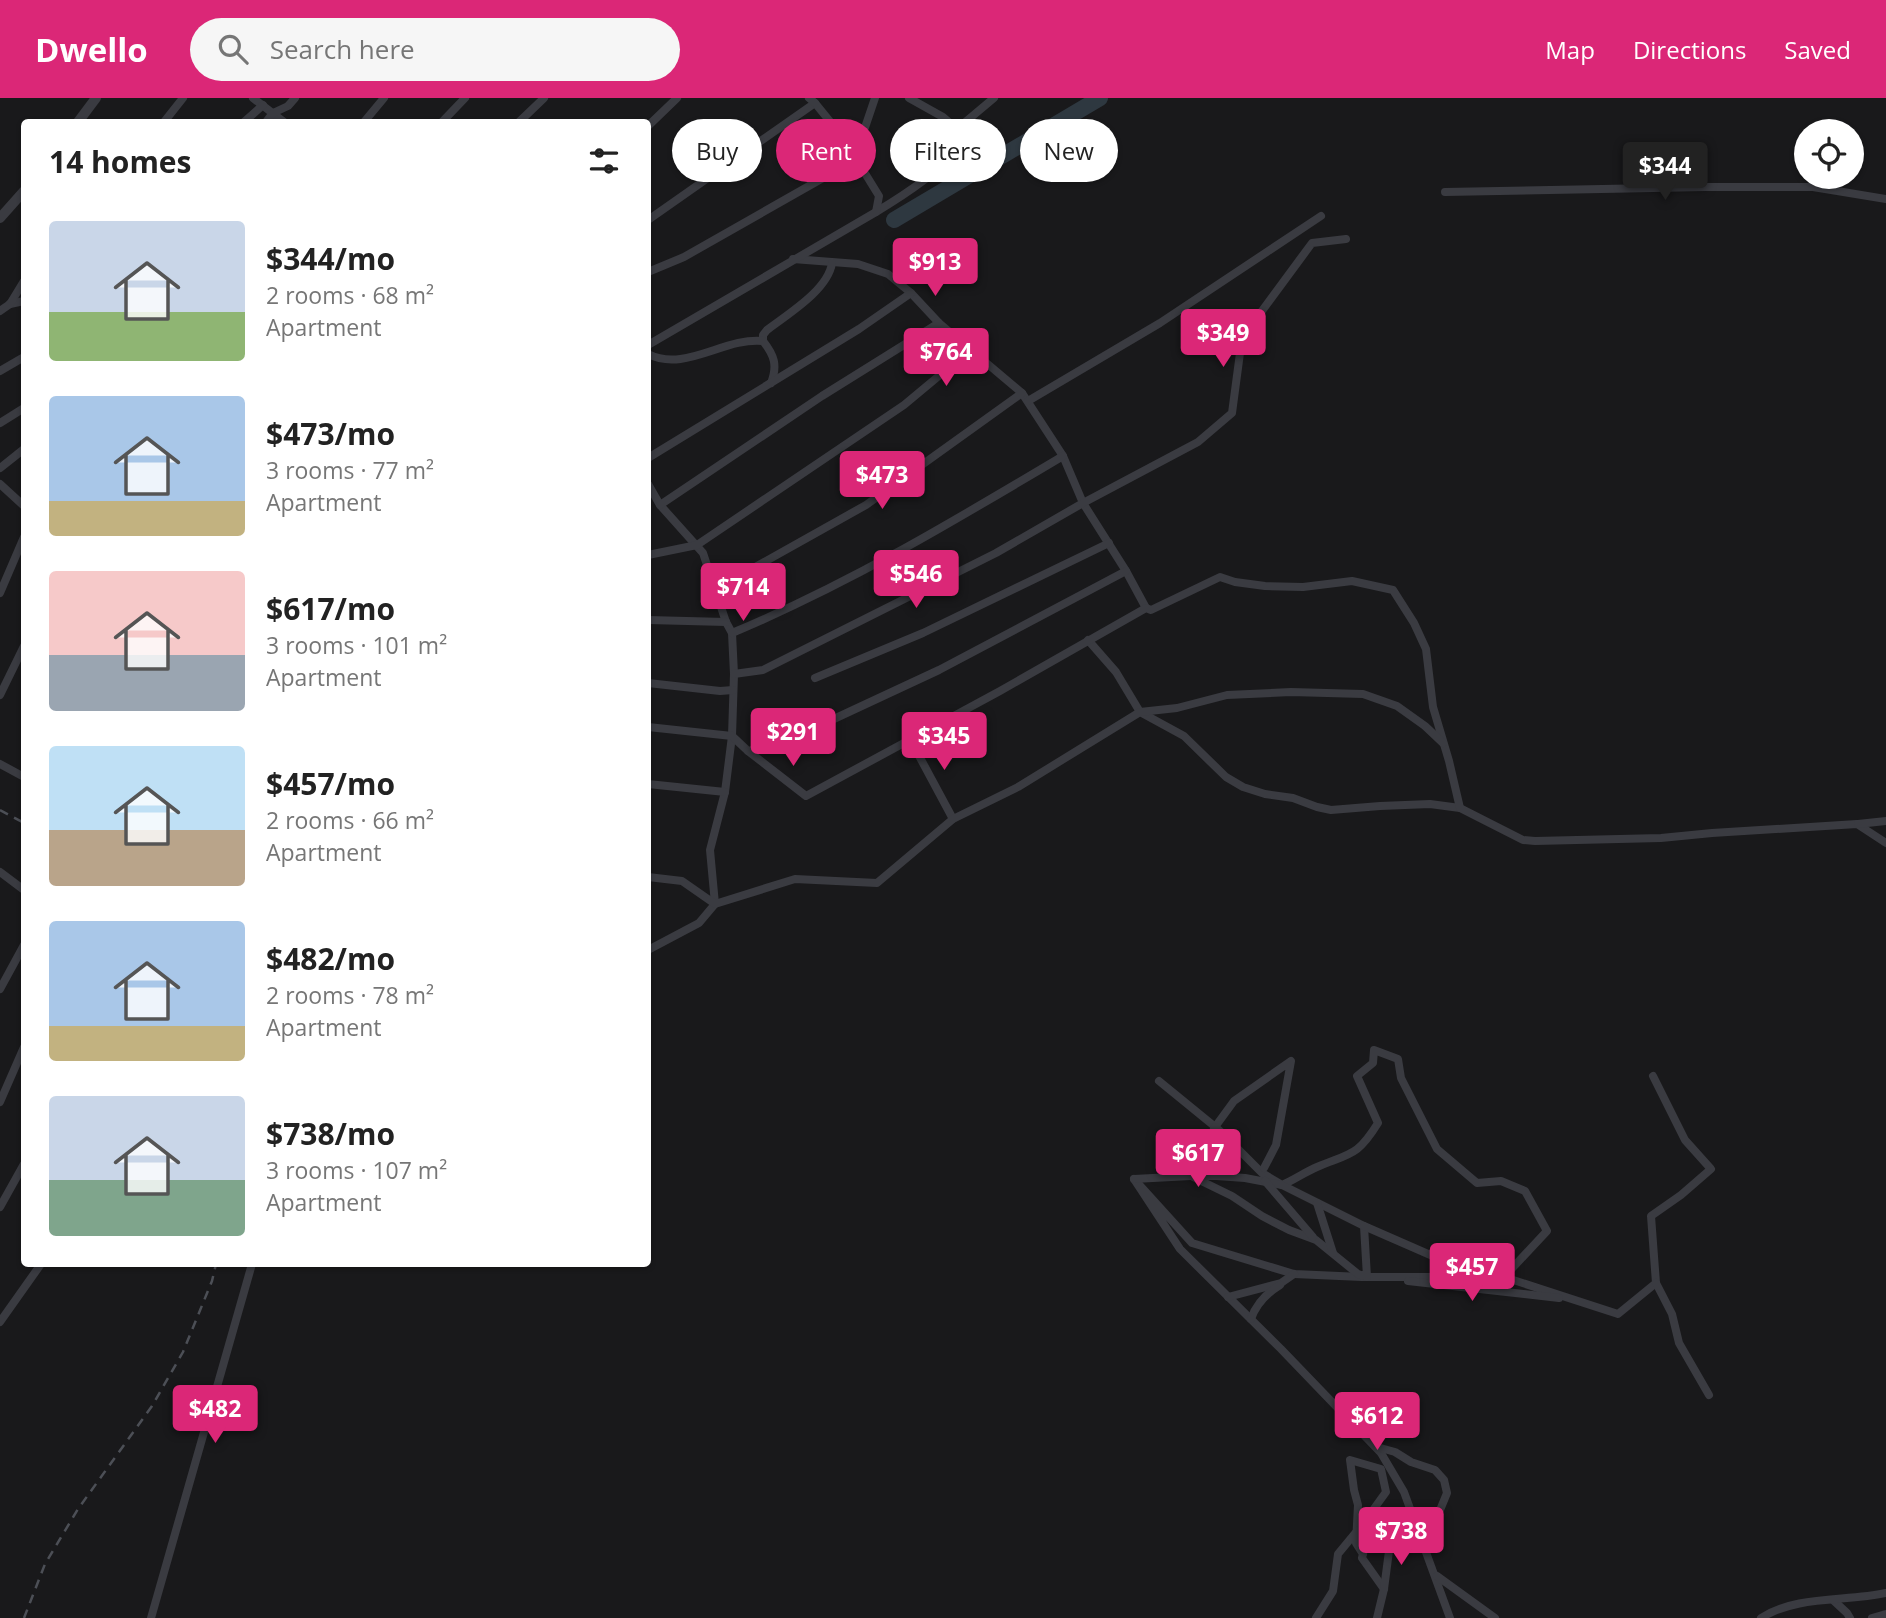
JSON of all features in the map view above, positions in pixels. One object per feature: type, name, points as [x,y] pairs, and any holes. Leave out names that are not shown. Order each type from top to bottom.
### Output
[{"type":"street","points":[[80,119],[96,98]]},
{"type":"street","points":[[166,119],[183,98]]},
{"type":"street","points":[[253,98],[280,119]]},
{"type":"street","points":[[268,119],[295,98]]},
{"type":"street","points":[[366,119],[384,98]]},
{"type":"street","points":[[445,119],[465,98]]},
{"type":"street","points":[[522,119],[544,98]]},
{"type":"street","points":[[651,123],[677,98]]},
{"type":"street","points":[[870,119],[875,98]]},
{"type":"street","points":[[909,98],[924,101],[945,119]]},
{"type":"street","points":[[969,119],[994,98]]},
{"type":"street","points":[[651,218],[812,101],[827,119]]},
{"type":"street","points":[[247,119],[263,105]]},
{"type":"street","points":[[651,271],[684,257],[816,182]]},
{"type":"street","points":[[870,182],[879,196],[876,212]]},
{"type":"street","points":[[651,343],[876,212],[921,182]]},
{"type":"street","points":[[1445,192],[1813,187],[1886,199]]},
{"type":"street","points":[[0,218],[21,194]]},
{"type":"street","points":[[1028,401],[1160,323],[1321,216]]},
{"type":"street","points":[[734,674],[763,670],[996,553],[1198,442],[1232,413],[1242,338],[1312,243],[1346,239]]},
{"type":"street","points":[[793,260],[858,264],[888,274],[911,292],[939,323],[1022,393],[1063,456],[1083,503],[1146,608],[1151,610],[1220,577],[1265,586],[1303,587],[1352,581],[1393,590],[1414,623],[1426,649],[1433,707],[1460,808]]},
{"type":"street","points":[[771,383],[775,368],[763,335],[817,290],[827,279],[832,263]]},
{"type":"street","points":[[10,304],[21,286]]},
{"type":"street","points":[[651,456],[859,329],[911,292]]},
{"type":"street","points":[[0,311],[10,304],[21,302]]},
{"type":"street","points":[[660,505],[822,396],[939,323]]},
{"type":"street","points":[[651,356],[657,359],[680,360],[743,341],[763,341]]},
{"type":"street","points":[[651,554],[697,545],[904,405],[970,350]]},
{"type":"street","points":[[0,371],[21,359]]},
{"type":"street","points":[[716,589],[866,505],[1022,393]]},
{"type":"street","points":[[0,423],[21,410]]},
{"type":"street","points":[[0,468],[21,451]]},
{"type":"street","points":[[732,633],[837,586],[938,531],[1063,456]]},
{"type":"street","points":[[0,484],[21,503]]},
{"type":"street","points":[[651,489],[660,505],[703,553],[732,633],[732,736],[725,792],[710,850],[715,904]]},
{"type":"street","points":[[815,678],[935,627],[1109,543]]},
{"type":"street","points":[[0,593],[21,544]]},
{"type":"street","points":[[748,751],[782,742],[808,731],[939,670],[1126,571]]},
{"type":"street","points":[[651,727],[732,736],[806,796],[1146,608]]},
{"type":"street","points":[[651,620],[726,622]]},
{"type":"street","points":[[1088,640],[1116,672],[1140,712],[1184,736],[1226,777],[1243,787],[1265,794],[1293,798],[1317,807],[1331,810],[1430,804],[1460,808],[1523,840],[1535,841],[1661,838],[1886,821]]},
{"type":"street","points":[[0,695],[21,652]]},
{"type":"street","points":[[651,683],[705,690],[733,690]]},
{"type":"street","points":[[651,948],[699,923],[715,904],[795,879],[877,883],[953,819],[1018,787],[1140,712],[1177,708],[1227,695],[1291,692],[1363,694],[1397,706],[1444,744]]},
{"type":"street","points":[[910,739],[953,819]]},
{"type":"street","points":[[0,764],[21,775]]},
{"type":"street","points":[[651,784],[725,792]]},
{"type":"street","points":[[1857,824],[1886,843]]},
{"type":"street","points":[[0,872],[21,888]]},
{"type":"street","points":[[651,877],[682,881],[715,904]]},
{"type":"street","points":[[0,989],[21,950]]},
{"type":"street","points":[[1374,1050],[1398,1059],[1401,1078],[1437,1149],[1477,1183],[1501,1181],[1525,1191],[1547,1231],[1506,1275],[1289,1277],[1192,1243],[1133,1179],[1216,1176],[1282,1185],[1314,1168],[1352,1154],[1367,1141],[1378,1123],[1357,1076],[1373,1063],[1374,1050]]},
{"type":"street","points":[[0,1102],[21,1054]]},
{"type":"street","points":[[1191,1177],[1215,1127],[1234,1101],[1291,1061],[1276,1145],[1264,1168]]},
{"type":"street","points":[[1653,1076],[1685,1140],[1711,1169],[1651,1216],[1656,1283],[1672,1314],[1679,1343],[1709,1395]]},
{"type":"street","points":[[1159,1081],[1215,1127],[1262,1173],[1364,1226],[1479,1276]]},
{"type":"street","points":[[0,1207],[21,1169]]},
{"type":"street","points":[[1191,1177],[1232,1196],[1262,1216],[1316,1240]]},
{"type":"street","points":[[1133,1179],[1180,1249],[1381,1453],[1404,1492],[1450,1618]]},
{"type":"street","points":[[1265,1181],[1316,1240],[1357,1274],[1577,1300]]},
{"type":"street","points":[[1317,1203],[1334,1255]]},
{"type":"street","points":[[1364,1226],[1369,1277]]},
{"type":"street","points":[[1445,1262],[1506,1275],[1618,1314],[1656,1283]]},
{"type":"street","points":[[0,1322],[39,1267]]},
{"type":"street","points":[[150,1618],[251,1267]]},
{"type":"street","points":[[1228,1297],[1281,1283],[1289,1277]]},
{"type":"street","points":[[1251,1319],[1254,1309],[1289,1277]]},
{"type":"street","points":[[1375,1446],[1435,1470],[1444,1480],[1447,1493],[1438,1515],[1421,1540]]},
{"type":"street","points":[[1363,1554],[1356,1543],[1358,1505],[1350,1460],[1381,1469],[1386,1492],[1373,1510],[1363,1554],[1362,1558],[1384,1589]]},
{"type":"street","points":[[1377,1618],[1389,1551],[1410,1510]]},
{"type":"street","points":[[1316,1618],[1333,1591],[1338,1555],[1357,1531]]},
{"type":"street","points":[[1435,1574],[1495,1618]]},
{"type":"street","points":[[1761,1618],[1770,1612],[1792,1606],[1886,1593]]},
{"type":"street","points":[[1833,1600],[1847,1616]]},
{"type":"street","points":[[1872,1618],[1886,1614]]},
{"type":"waterway","points":[[894,220],[1100,98]]},
{"type":"railway","points":[[0,810],[21,821]]},
{"type":"railway","points":[[24,1618],[45,1564],[78,1509],[152,1406],[183,1352],[215,1267]]}]
